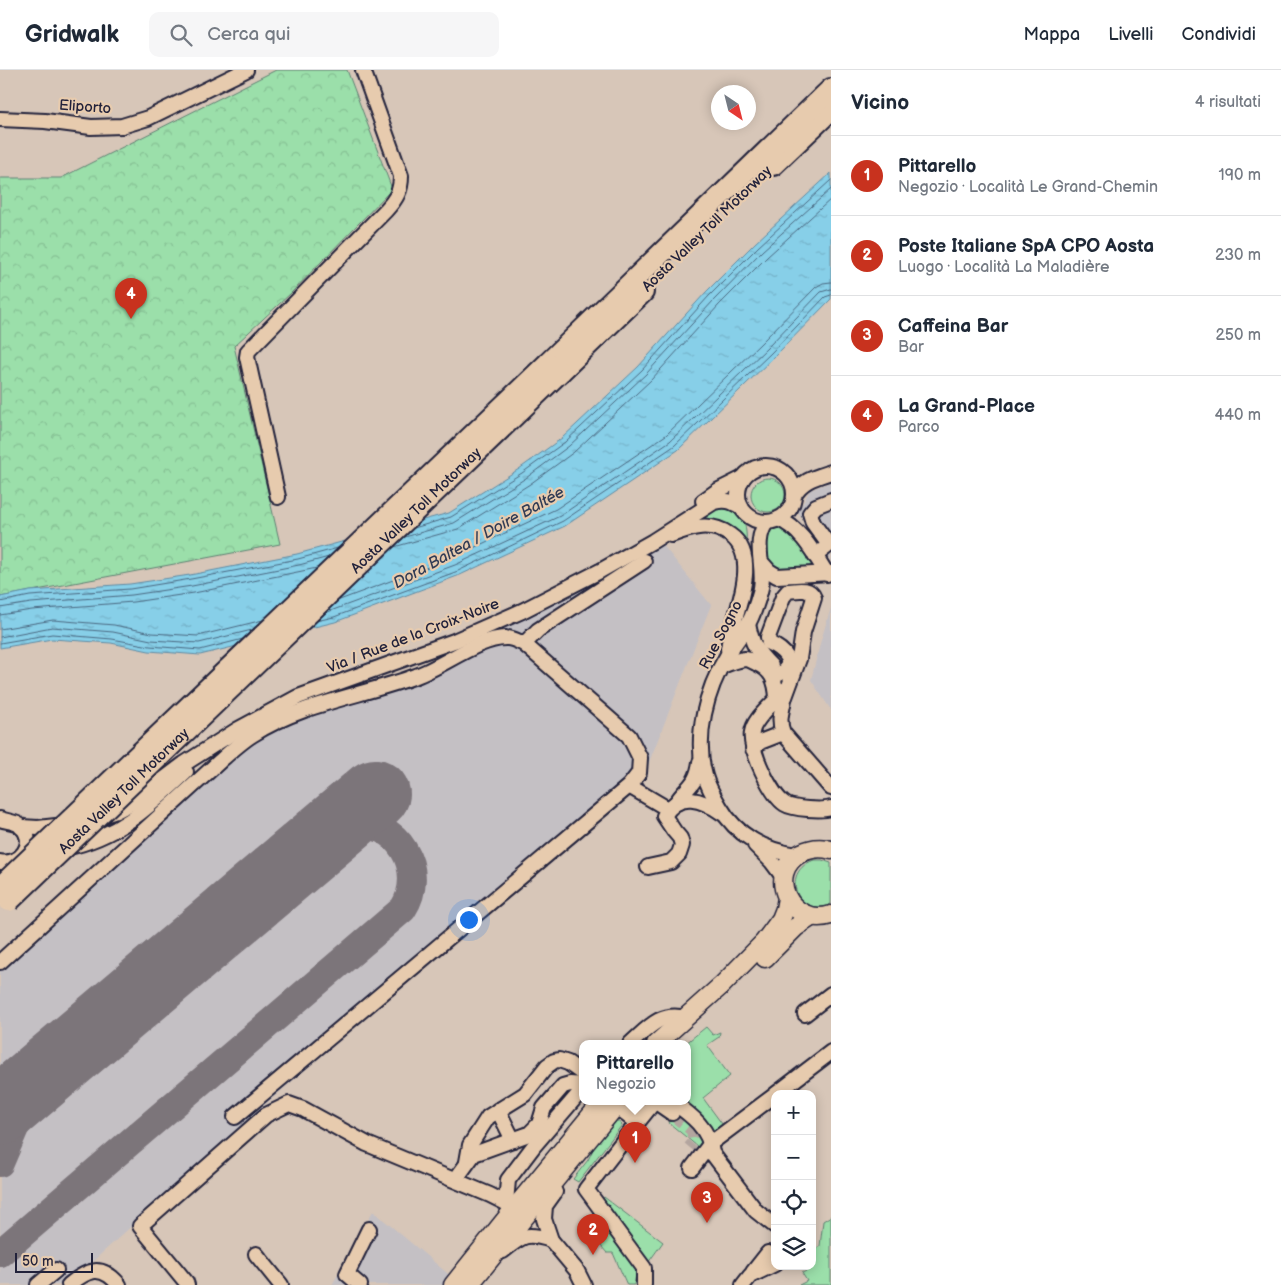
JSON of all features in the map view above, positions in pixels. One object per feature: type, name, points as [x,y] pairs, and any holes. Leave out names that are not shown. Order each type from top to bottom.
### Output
[{"type":"highway","name":"Aosta Valley Toll Motorway","points":[[554,368],[831,89]]},
{"type":"highway","name":"Aosta Valley Toll Motorway","points":[[3,899],[554,368],[831,110]]},
{"type":"main road","points":[[660,1040],[723,984],[764,942],[781,920],[787,898],[784,878],[788,866],[797,855],[812,848],[831,850]]},
{"type":"main road","points":[[787,898],[797,910],[811,917],[818,918],[831,915]]},
{"type":"main road","points":[[678,1040],[752,972],[796,927],[811,917]]},
{"type":"main road","points":[[453,1285],[509,1206],[610,1105]]},
{"type":"main road","points":[[470,1285],[585,1143],[611,1105]]},
{"type":"street","name":"Eliporto","points":[[0,119],[91,126],[122,126],[148,118],[246,70]]},
{"type":"street","points":[[278,497],[247,357],[248,351],[386,210],[397,198],[401,186],[401,176],[363,70]]},
{"type":"street","points":[[794,495],[787,476],[781,470],[764,466],[756,468],[743,478],[738,492],[743,510],[755,520],[788,523],[829,573]]},
{"type":"street","points":[[787,476],[795,479],[809,479],[831,472]]},
{"type":"street","name":"Via / Rue de la Croix-Noire","points":[[622,558],[717,491],[743,478]]},
{"type":"street","points":[[773,521],[791,507],[798,488],[809,479]]},
{"type":"street","name":"Via / Rue de la Croix-Noire","points":[[21,827],[38,828],[84,822],[116,811],[135,801],[184,764],[215,744],[252,721],[298,697],[454,641],[556,595],[653,541],[714,502],[730,500],[743,510]]},
{"type":"street","points":[[815,556],[829,545],[813,523],[810,513],[816,506],[831,500]]},
{"type":"street","name":"Rue Sogno","points":[[743,510],[751,528],[753,547],[752,581],[746,611],[710,694],[704,715],[701,755],[705,778],[724,814],[735,828],[772,862],[784,878]]},
{"type":"street","name":"Rue Sogno","points":[[725,656],[748,624],[761,590],[760,538],[762,528],[773,521]]},
{"type":"street","points":[[653,541],[696,526],[710,526],[721,529],[739,543],[745,566],[744,581],[742,596],[725,656],[736,661],[747,659],[761,665],[770,672],[776,684],[777,698],[761,716],[752,730],[751,743],[753,749],[770,785],[784,804],[795,808],[831,808]]},
{"type":"street","points":[[524,644],[538,630],[644,562]]},
{"type":"street","points":[[761,562],[768,571],[777,576]]},
{"type":"street","points":[[761,590],[777,576],[829,573]]},
{"type":"street","points":[[779,674],[786,668],[787,656],[778,647],[769,644],[768,637],[783,597],[788,591],[808,590],[814,598],[812,608],[802,632],[799,659],[785,697],[779,723],[783,734],[831,788]]},
{"type":"street","points":[[748,624],[753,645],[779,674],[784,684],[785,697]]},
{"type":"street","points":[[0,962],[220,761],[252,735],[283,719],[334,700],[415,677],[452,657],[491,640],[507,638],[524,644],[630,736],[640,758],[638,773],[629,786],[235,1117]]},
{"type":"street","points":[[753,749],[760,742],[783,734]]},
{"type":"street","name":"Via / Rue de la Croix-Noire","points":[[24,853],[54,850],[81,844],[104,836],[133,820],[215,744]]},
{"type":"street","points":[[648,867],[670,862],[680,854],[682,845],[680,838],[664,816],[692,785],[698,774],[701,755]]},
{"type":"street","points":[[629,786],[672,806],[690,799],[698,800],[724,814]]},
{"type":"street","points":[[2,821],[14,823],[21,827],[28,843],[24,853],[16,861],[2,863]]},
{"type":"street","name":"Rue Sogno","points":[[749,839],[780,852],[797,855]]},
{"type":"street","points":[[804,1014],[831,994]]},
{"type":"street","points":[[634,1040],[663,1018],[675,1015],[685,1018]]},
{"type":"street","points":[[780,1090],[831,1052]]},
{"type":"street","points":[[467,1162],[470,1145],[488,1117],[525,1094],[547,1066],[559,1060],[568,1063],[579,1071]]},
{"type":"street","points":[[458,1176],[474,1154],[529,1134],[539,1124],[544,1108],[563,1086],[579,1085]]},
{"type":"street","points":[[443,1175],[458,1176],[485,1187],[496,1186],[508,1180],[533,1147],[579,1093]]},
{"type":"street","points":[[525,1094],[544,1108]]},
{"type":"street","points":[[692,1168],[711,1143],[771,1097]]},
{"type":"street","points":[[187,1285],[140,1226],[266,1115],[289,1104],[303,1109],[368,1144],[443,1175],[509,1206],[508,1180]]},
{"type":"street","points":[[614,1105],[637,1123]]},
{"type":"street","points":[[647,1284],[644,1268],[586,1189],[652,1105]]},
{"type":"street","points":[[672,1108],[698,1123],[705,1131],[711,1143],[712,1153],[717,1160],[756,1211],[774,1225]]},
{"type":"street","points":[[498,1110],[513,1140]]},
{"type":"street","points":[[584,1285],[577,1271],[551,1240],[544,1219],[545,1206],[581,1156],[585,1143]]},
{"type":"street","points":[[360,1285],[344,1280],[369,1229]]},
{"type":"street","points":[[485,1266],[525,1236],[534,1234],[551,1240]]},
{"type":"street","points":[[256,1254],[282,1285]]},
{"type":"street","points":[[747,1280],[771,1258]]},
{"type":"street","points":[[647,1284],[652,1266]]},
{"type":"street","points":[[38,1285],[56,1270]]},
{"type":"street","points":[[69,1285],[83,1273],[100,1271],[111,1274],[119,1285]]},
{"type":"shaded area","points":[[831,482],[831,561],[798,512],[810,490]]},
{"type":"shaded area","points":[[662,544],[711,605],[642,780],[262,1107],[67,1285],[0,1285],[0,952],[250,733],[463,650]]},
{"type":"shaded area","points":[[831,608],[831,710],[811,680]]},
{"type":"shaded area","points":[[373,1211],[453,1278],[447,1285],[332,1285]]},
{"type":"green space","points":[[276,70],[347,70],[392,189],[291,293],[234,346],[280,544],[0,597],[0,178],[61,178]]},
{"type":"green space","points":[[768,478],[775,479],[780,483],[784,488],[784,502],[780,507],[775,511],[768,512],[761,511],[756,507],[752,502],[751,495],[752,488],[756,483],[761,479]]},
{"type":"green space","points":[[720,505],[740,512],[746,529],[746,547],[732,526],[720,522],[694,521]]},
{"type":"green space","points":[[783,525],[814,560],[813,567],[810,569],[775,570],[768,566],[765,537],[770,530]]},
{"type":"green space","points":[[814,860],[831,863],[831,904],[820,907],[810,906],[802,901],[797,893],[795,884],[797,875],[803,866]]},
{"type":"green space","points":[[706,1027],[713,1035],[720,1032],[719,1037],[707,1045],[730,1076],[703,1098],[725,1128],[714,1136],[695,1109],[688,1105],[691,1105],[690,1040]]},
{"type":"green space","points":[[678,1111],[703,1133],[703,1151],[669,1123]]},
{"type":"green space","points":[[615,1119],[622,1125],[578,1182],[573,1179],[588,1160],[596,1143]]},
{"type":"green space","points":[[604,1197],[663,1242],[648,1263],[598,1204]]},
{"type":"green space","points":[[598,1215],[637,1269],[634,1285],[627,1285],[613,1253],[607,1253],[590,1233],[595,1229],[589,1222]]},
{"type":"green space","points":[[831,1216],[831,1285],[799,1285],[807,1281],[802,1273],[809,1270],[816,1270],[816,1248],[820,1246],[823,1221]]},
{"type":"water","name":"Dora Baltea / Doire Baltée","points":[[831,173],[831,299],[678,450],[565,526],[460,575],[335,622],[200,655],[149,651],[111,643],[52,639],[0,648],[0,597],[30,591],[130,584],[190,575],[297,554],[449,513],[519,469],[562,438],[638,367],[706,292],[755,243]]},
{"type":"taxiway","points":[[0,1253],[403,909],[410,894],[412,878],[410,863],[404,850],[395,838],[382,830],[368,825],[352,825],[340,829],[321,840]]},
{"type":"taxiway","points":[[0,1163],[15,1128],[56,1064]]},
{"type":"runway","points":[[0,1111],[375,794]]},
{"type":"tunnel","points":[[672,1113],[693,1130],[695,1142],[690,1148]]},
{"type":"place","name":"La Grand-Place","points":[[131,319]]},
{"type":"place","name":"Pittarello","points":[[635,1163]]},
{"type":"place","name":"Caffeina Bar","points":[[707,1223]]},
{"type":"place","name":"Poste Italiane SpA CPO Aosta","points":[[593,1255]]}]
